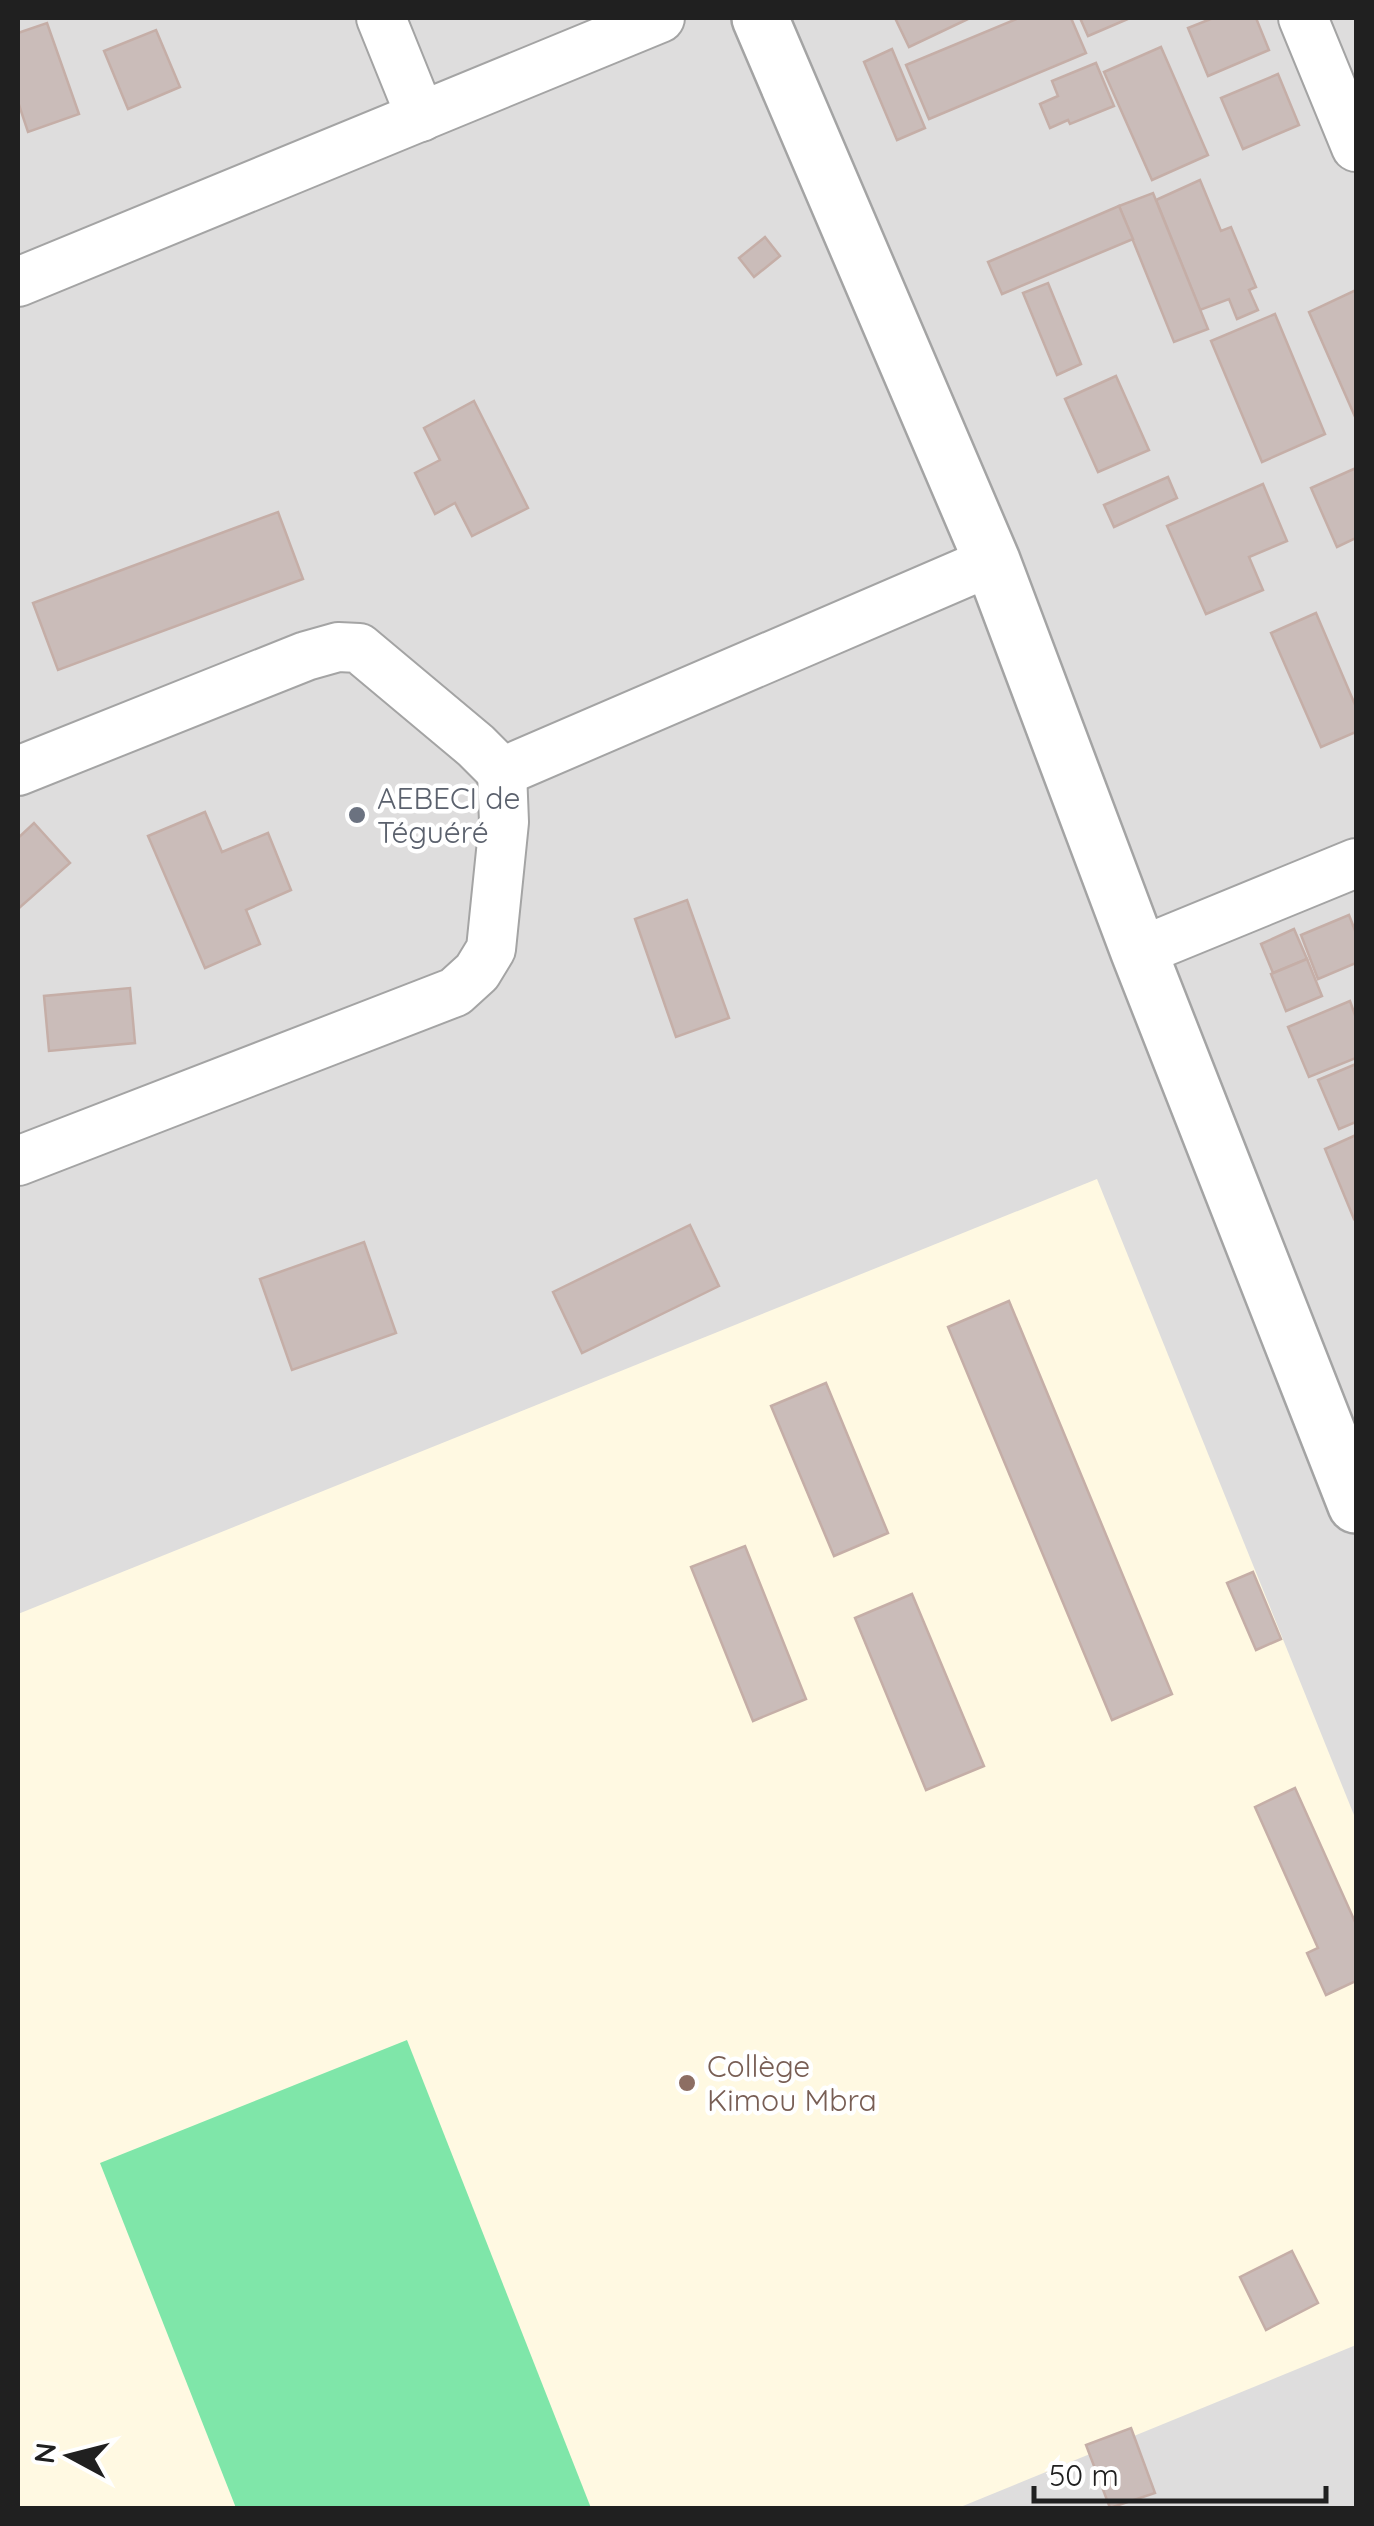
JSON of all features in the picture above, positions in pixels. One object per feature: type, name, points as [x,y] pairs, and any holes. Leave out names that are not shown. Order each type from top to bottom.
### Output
[{"type":"street","points":[[381,18],[421,117]]},
{"type":"street","points":[[18,282],[660,18]]},
{"type":"street","points":[[760,18],[992,561],[1139,952],[1356,1504]]},
{"type":"street","points":[[1303,18],[1356,147]]},
{"type":"street","points":[[502,772],[992,561]]},
{"type":"street","points":[[18,771],[288,663],[338,647],[358,648],[502,772],[504,822],[491,949],[477,972],[455,992],[18,1161]]},
{"type":"street","points":[[1139,952],[1356,863]]},
{"type":"shaded area","points":[[18,18],[1356,18],[1356,2508],[18,2508]]},
{"type":"shaded area","name":"Collège Kimou Mbra","points":[[1097,1179],[1356,1820],[1356,2345],[958,2508],[18,2508],[18,1614]]},
{"type":"green space","points":[[407,2040],[591,2508],[236,2508],[100,2163]]},
{"type":"building","points":[[895,18],[970,18],[909,47]]},
{"type":"building","points":[[1019,18],[1071,18],[1086,53],[929,119],[906,65]]},
{"type":"building","points":[[1080,18],[1130,18],[1088,36]]},
{"type":"building","points":[[1213,18],[1256,18],[1269,50],[1208,76],[1188,28]]},
{"type":"building","points":[[47,23],[79,114],[28,132],[18,102],[18,33]]},
{"type":"building","points":[[156,30],[180,87],[128,109],[104,51]]},
{"type":"building","points":[[1161,47],[1208,155],[1152,180],[1104,72]]},
{"type":"building","points":[[892,49],[925,128],[897,140],[864,62]]},
{"type":"building","points":[[1096,63],[1114,106],[1050,128],[1040,104],[1058,96],[1052,81]]},
{"type":"building","points":[[1278,74],[1299,125],[1243,149],[1221,98]]},
{"type":"building","points":[[1200,180],[1221,231],[1231,227],[1256,287],[1249,290],[1258,310],[1237,319],[1229,299],[1200,310],[1156,200]]},
{"type":"building","points":[[1153,193],[1208,329],[1174,342],[1119,206]]},
{"type":"building","points":[[1119,206],[1133,239],[1002,294],[988,262]]},
{"type":"building","points":[[765,237],[780,256],[754,277],[739,258]]},
{"type":"building","points":[[1048,283],[1081,364],[1057,375],[1023,293]]},
{"type":"building","points":[[1356,290],[1356,419],[1309,312]]},
{"type":"building","points":[[1275,314],[1325,434],[1262,462],[1211,341]]},
{"type":"building","points":[[1116,376],[1149,450],[1098,472],[1065,399]]},
{"type":"building","points":[[474,401],[528,508],[472,536],[455,503],[435,514],[415,473],[440,460],[424,428]]},
{"type":"building","points":[[1356,468],[1356,538],[1337,547],[1311,488]]},
{"type":"building","points":[[1168,477],[1177,498],[1114,527],[1104,505]]},
{"type":"building","points":[[1263,484],[1287,541],[1249,557],[1263,590],[1206,614],[1167,526]]},
{"type":"building","points":[[278,512],[303,579],[58,670],[33,603]]},
{"type":"building","points":[[1316,613],[1356,707],[1356,732],[1321,747],[1271,633]]},
{"type":"building","points":[[205,812],[222,852],[268,833],[291,890],[246,910],[260,944],[205,968],[148,836]]},
{"type":"building","points":[[34,823],[70,863],[18,909],[18,838]]},
{"type":"building","points":[[687,900],[729,1018],[676,1037],[635,919]]},
{"type":"building","points":[[1349,915],[1356,933],[1356,963],[1318,979],[1301,935]]},
{"type":"building","points":[[1294,929],[1307,959],[1273,973],[1261,944]]},
{"type":"building","points":[[1307,959],[1322,996],[1286,1011],[1271,974]]},
{"type":"building","points":[[130,988],[135,1043],[49,1051],[44,996]]},
{"type":"building","points":[[1350,1001],[1356,1018],[1356,1058],[1309,1077],[1288,1027]]},
{"type":"building","points":[[1356,1064],[1356,1122],[1339,1129],[1318,1080]]},
{"type":"building","points":[[1356,1135],[1356,1218],[1354,1219],[1325,1149]]},
{"type":"building","points":[[690,1225],[719,1286],[582,1353],[553,1292]]},
{"type":"building","points":[[364,1242],[396,1333],[292,1370],[260,1279]]},
{"type":"building","points":[[1009,1301],[1172,1694],[1112,1720],[948,1327]]},
{"type":"building","points":[[826,1383],[888,1533],[834,1556],[771,1406]]},
{"type":"building","points":[[745,1546],[806,1699],[753,1721],[691,1567]]},
{"type":"building","points":[[1253,1572],[1281,1639],[1256,1650],[1227,1583]]},
{"type":"building","points":[[912,1594],[984,1766],[926,1790],[855,1618]]},
{"type":"building","points":[[1295,1788],[1356,1924],[1356,1981],[1326,1995],[1307,1953],[1318,1948],[1255,1807]]},
{"type":"building","points":[[1292,2251],[1318,2303],[1266,2330],[1240,2277]]},
{"type":"building","points":[[1131,2428],[1155,2493],[1110,2508],[1086,2445]]},
{"type":"place","name":"AEBECI de Téguéré","points":[[357,815]]},
{"type":"place","name":"Collège Kimou Mbra","points":[[687,2083]]}]
